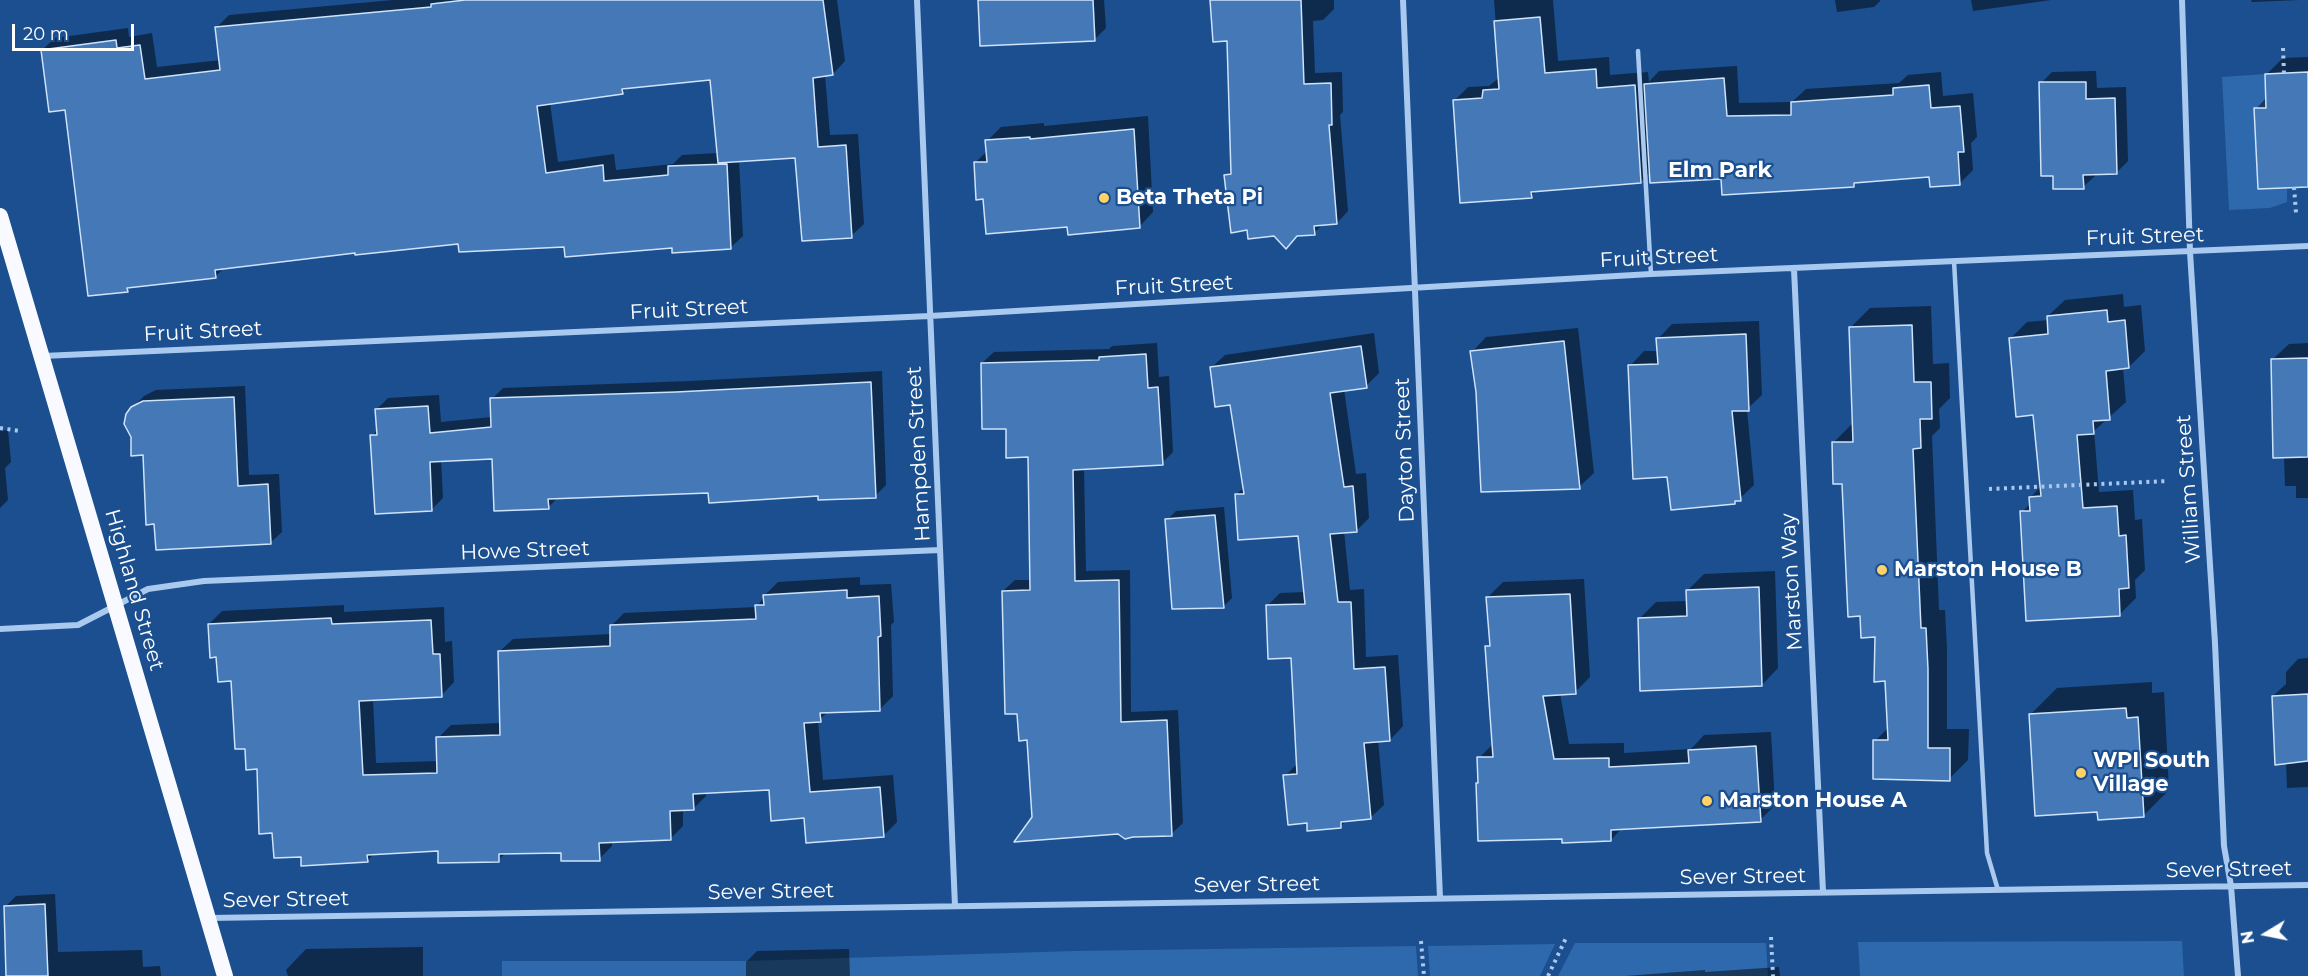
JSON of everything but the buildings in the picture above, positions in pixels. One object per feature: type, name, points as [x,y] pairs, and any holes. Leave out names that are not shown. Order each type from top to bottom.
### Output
[{"type":"highway","name":"Highland Street","points":[[0,216],[225,976]]},
{"type":"street","name":"Hampden Street","points":[[916,0],[955,906]]},
{"type":"street","name":"Dayton Street","points":[[1403,0],[1440,898]]},
{"type":"street","name":"William Street","points":[[2182,0],[2190,252],[2215,643],[2224,846],[2231,886],[2238,976]]},
{"type":"street","name":"Fruit Street","points":[[41,356],[930,316],[1651,274],[2308,246]]},
{"type":"street","name":"Marston Way","points":[[1794,269],[1823,892]]},
{"type":"street","name":"Howe Street","points":[[0,629],[78,625],[148,588],[204,581],[940,550]]},
{"type":"street","name":"Sever Street","points":[[207,918],[2308,885]]},
{"type":"lane","points":[[1638,51],[1651,274]]},
{"type":"lane","points":[[1954,261],[1987,853],[1998,890]]},
{"type":"path","points":[[2283,48],[2284,74]]},
{"type":"path","points":[[2294,187],[2296,213]]},
{"type":"path","points":[[0,428],[20,431]]},
{"type":"path","points":[[1966,490],[2168,481]]},
{"type":"path","points":[[1771,937],[1773,976]]},
{"type":"path","points":[[1548,976],[1566,938]]},
{"type":"path","points":[[1421,941],[1424,976]]},
{"type":"shaded area","points":[[2265,74],[2266,108],[2287,187],[2287,202],[2270,208],[2229,210],[2222,77]]},
{"type":"shaded area","points":[[2182,941],[2184,976],[1860,976],[1858,942]]},
{"type":"shaded area","points":[[1575,943],[1766,943],[1768,976],[1558,976]]},
{"type":"shaded area","points":[[1555,944],[1540,976],[1430,976],[1428,946]]},
{"type":"shaded area","points":[[1416,946],[1418,976],[502,976],[502,961],[744,961],[1075,951]]},
{"type":"place","name":"Beta Theta Pi","points":[[1104,198]]},
{"type":"place","name":"Marston House B","points":[[1882,570]]},
{"type":"place","name":"WPI South Village","points":[[2081,773]]},
{"type":"place","name":"Marston House A","points":[[1707,801]]},
{"type":"district","name":"Elm Park","points":[[1720,171]]}]
